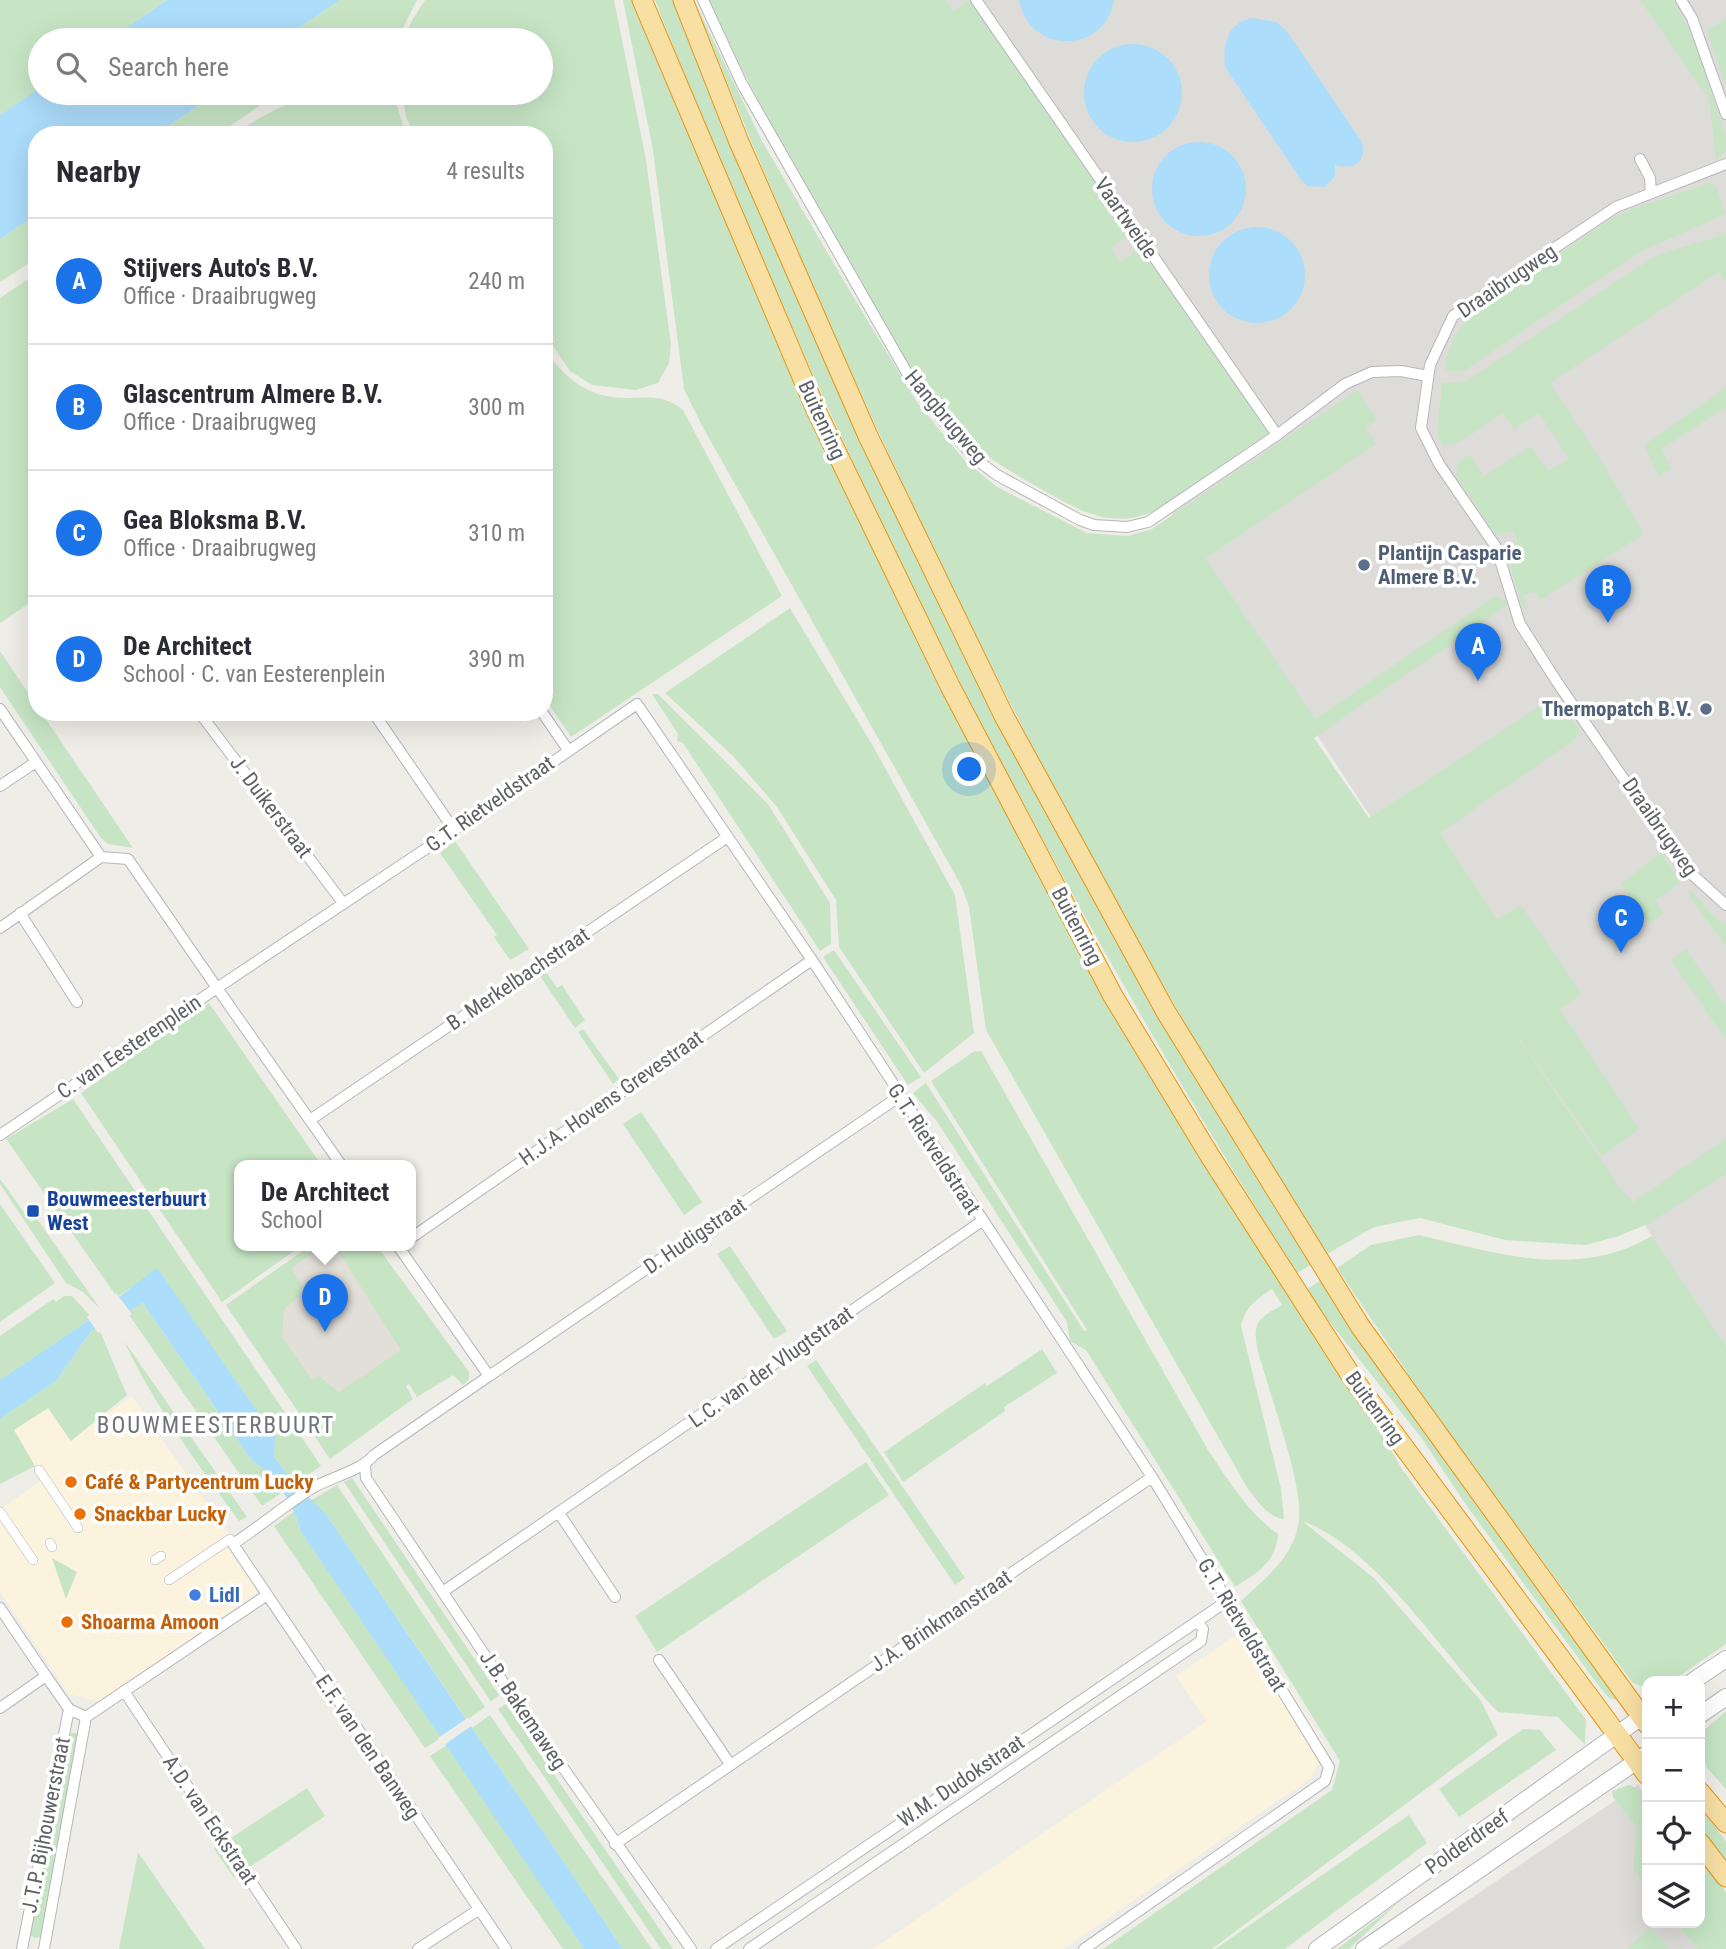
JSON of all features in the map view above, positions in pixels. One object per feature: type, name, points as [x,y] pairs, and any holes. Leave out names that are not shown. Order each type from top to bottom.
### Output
[{"type":"highway","name":"Buitenring","points":[[642,0],[817,412],[944,674],[1113,996],[1210,1156],[1352,1377],[1616,1737],[1642,1762]]},
{"type":"highway","name":"Buitenring","points":[[682,0],[739,142],[868,436],[1004,716],[1166,1012],[1360,1326],[1642,1714]]},
{"type":"highway","points":[[1705,1797],[1726,1823]]},
{"type":"highway","points":[[1705,1850],[1726,1877]]},
{"type":"main road","points":[[1700,1676],[1726,1659]]},
{"type":"main road","points":[[1705,1712],[1726,1697]]},
{"type":"main road","name":"Polderdreef","points":[[1317,1949],[1642,1720]]},
{"type":"main road","name":"Polderdreef","points":[[1364,1949],[1642,1765]]},
{"type":"street","name":"Hangbrugweg","points":[[703,0],[742,84],[915,387],[974,458],[1026,492],[1080,520],[1094,524],[1128,527],[1148,522],[1277,435],[1345,384],[1372,372],[1401,370],[1428,376]]},
{"type":"street","name":"Vaartweide","points":[[976,0],[1277,435]]},
{"type":"street","points":[[1681,0],[1692,19],[1726,114]]},
{"type":"street","points":[[1640,159],[1650,177],[1651,193]]},
{"type":"street","name":"Draaibrugweg","points":[[1726,164],[1616,207],[1453,316],[1441,336],[1428,376],[1421,428],[1439,464],[1496,547],[1520,624],[1685,868],[1726,905]]},
{"type":"street","name":"G.T. Rietveldstraat","points":[[217,988],[637,704],[811,960],[1152,1477],[1329,1767],[1325,1781],[1084,1949]]},
{"type":"street","points":[[0,709],[101,857]]},
{"type":"street","name":"J. Duikerstraat","points":[[206,721],[343,903]]},
{"type":"street","points":[[379,721],[454,830]]},
{"type":"street","points":[[548,721],[568,750]]},
{"type":"street","points":[[0,786],[36,762]]},
{"type":"street","name":"B. Merkelbachstraat","points":[[310,1120],[726,838]]},
{"type":"street","points":[[0,928],[101,857],[128,859],[217,988]]},
{"type":"street","points":[[20,914],[77,1002]]},
{"type":"street","name":"H.J.A. Hovens Grevestraat","points":[[416,1235],[811,960]]},
{"type":"street","name":"C. van Eesterenplein","points":[[0,1135],[217,988],[338,1160]]},
{"type":"street","name":"D. Hudigstraat","points":[[489,1376],[900,1097]]},
{"type":"street","name":"L.C. van der Vlugtstraat","points":[[444,1591],[982,1221]]},
{"type":"street","points":[[169,1580],[334,1475],[365,1465],[374,1455],[489,1376],[402,1251]]},
{"type":"street","name":"J.B. Bakemaweg","points":[[365,1465],[366,1478],[615,1844],[691,1949]]},
{"type":"street","points":[[39,1470],[78,1528]]},
{"type":"street","name":"J.A. Brinkmanstraat","points":[[615,1844],[1152,1477]]},
{"type":"street","points":[[0,1512],[33,1560]]},
{"type":"street","points":[[559,1513],[615,1597]]},
{"type":"street","name":"E.F. van den Banweg","points":[[232,1541],[506,1949]]},
{"type":"street","points":[[0,1608],[69,1709],[86,1717],[267,1595]]},
{"type":"street","name":"W.M. Dudokstraat","points":[[716,1949],[729,1945],[1227,1601]]},
{"type":"street","name":"W.M. Dudokstraat","points":[[749,1949],[1201,1641],[1203,1629],[1197,1621]]},
{"type":"street","points":[[659,1660],[730,1764]]},
{"type":"street","points":[[0,1708],[46,1676]]},
{"type":"street","name":"A.D. van Eckstraat","points":[[124,1690],[296,1949]]},
{"type":"street","name":"J.T.P. Bijhouwerstraat","points":[[69,1709],[23,1945],[45,1947],[86,1717]]},
{"type":"street","points":[[418,1949],[478,1910]]},
{"type":"shaded area","points":[[835,0],[1726,0],[1726,1346],[1424,898]]},
{"type":"shaded area","points":[[303,1251],[351,1251],[425,1360],[312,1432],[226,1305]]},
{"type":"shaded area","points":[[132,1396],[265,1587],[100,1702],[69,1694],[0,1592],[0,1510],[43,1479],[13,1430],[48,1408],[71,1440]]},
{"type":"shaded area","points":[[1251,1625],[1325,1746],[1311,1778],[1063,1949],[873,1949],[1207,1721],[1176,1676]]},
{"type":"shaded area","points":[[1638,1785],[1642,1790],[1642,1928],[1705,1928],[1726,1949],[1396,1949]]},
{"type":"green space","points":[[0,0],[167,0],[126,28],[28,28],[28,96],[0,115]]},
{"type":"green space","points":[[340,0],[417,0],[403,28],[299,28]]},
{"type":"green space","points":[[425,0],[614,0],[646,160],[671,345],[669,363],[658,383],[636,390],[592,385],[570,371],[553,346],[553,126],[410,126],[406,117],[404,105],[553,105],[553,28],[409,28]]},
{"type":"green space","points":[[623,0],[637,0],[977,753],[1402,1469],[1586,1720],[1585,1745],[1558,1717],[1498,1712],[1382,1578],[1357,1554],[1330,1535],[1302,1521],[1374,1578],[1481,1701],[1498,1735],[1212,1949],[1103,1949],[1332,1790],[1340,1761],[1241,1601],[1286,1555],[1297,1532],[1299,1519],[1293,1468],[1256,1342],[1257,1325],[1266,1314],[1282,1305],[1272,1289],[1248,1309],[1241,1326],[1281,1489],[1284,1519],[1268,1512],[1248,1489],[986,1030],[969,907],[962,887],[701,424],[684,389],[653,150]]},
{"type":"green space","points":[[655,0],[675,0],[940,600],[1314,1263],[1297,1273],[1138,1010],[991,742],[855,467],[792,327]]},
{"type":"green space","points":[[694,0],[762,141],[917,402],[965,461],[997,487],[1087,533],[1128,536],[1152,529],[1357,390],[1377,420],[1366,428],[1376,444],[1206,558],[1315,719],[1495,596],[1511,603],[1314,738],[1369,818],[1554,697],[1580,731],[1574,740],[1440,833],[1497,919],[1521,905],[1582,994],[1560,1009],[1639,1129],[1602,1156],[1505,1018],[1621,1189],[1633,1202],[1726,1139],[1726,1174],[1648,1224],[1616,1237],[1585,1245],[1505,1240],[1420,1218],[1374,1227],[1327,1254],[1234,1105],[1145,953],[1060,799],[980,643],[830,324],[760,163]]},
{"type":"green space","points":[[709,0],[946,0],[954,11],[969,0],[974,0],[1132,235],[1111,247],[1120,263],[1140,248],[1270,434],[1164,506],[1148,513],[1120,519],[1106,518],[1079,509],[982,452],[962,435],[934,403],[899,350],[784,150]]},
{"type":"green space","points":[[1640,0],[1673,0],[1694,38],[1726,137],[1726,151],[1716,160],[1709,99]]},
{"type":"green space","points":[[1726,18],[1726,85],[1707,30]]},
{"type":"green space","points":[[199,105],[261,105],[230,126],[168,126]]},
{"type":"green space","points":[[288,105],[397,105],[403,126],[247,126]]},
{"type":"green space","points":[[1709,183],[1716,186],[1725,214],[1638,253],[1467,369],[1458,372],[1445,370],[1448,352],[1455,337],[1477,309],[1611,219]]},
{"type":"green space","points":[[28,220],[28,264],[0,282],[0,239]]},
{"type":"green space","points":[[1726,234],[1726,283],[1718,272],[1550,383],[1602,462],[1644,534],[1540,600],[1535,592],[1524,595],[1527,609],[1522,606],[1506,552],[1518,541],[1513,531],[1496,535],[1456,477],[1457,463],[1470,455],[1482,472],[1481,478],[1531,446],[1548,471],[1569,459],[1539,413],[1514,429],[1502,413],[1459,442],[1442,445],[1437,434],[1442,383],[1463,382],[1471,378],[1657,255]]},
{"type":"green space","points":[[28,279],[28,604],[0,623],[0,298]]},
{"type":"green space","points":[[553,359],[569,377],[589,390],[612,397],[662,399],[683,410],[782,596],[571,737],[553,710]]},
{"type":"green space","points":[[1726,387],[1726,407],[1662,449],[1671,469],[1659,477],[1644,445]]},
{"type":"green space","points":[[790,608],[873,746],[955,895],[974,1033],[924,1073],[839,947],[836,900],[777,807],[733,756],[665,693]]},
{"type":"green space","points":[[0,651],[28,693],[28,721],[47,721],[133,848],[108,844],[101,838],[0,687]]},
{"type":"green space","points":[[652,694],[658,694],[768,804],[830,903],[831,944],[820,951],[683,743],[677,741],[678,734]]},
{"type":"green space","points":[[455,841],[529,949],[510,960],[494,937],[497,935],[440,853]]},
{"type":"green space","points":[[1661,852],[1680,883],[1656,900],[1663,914],[1649,924],[1621,884]]},
{"type":"green space","points":[[1690,889],[1712,915],[1726,925],[1726,947],[1689,895]]},
{"type":"green space","points":[[1686,949],[1726,1007],[1726,1040],[1671,960]]},
{"type":"green space","points":[[834,950],[921,1077],[908,1085],[823,957]]},
{"type":"green space","points":[[546,972],[557,988],[562,985],[585,1020],[575,1028],[540,976]]},
{"type":"green space","points":[[209,1003],[318,1160],[234,1160],[234,1251],[294,1251],[222,1302],[81,1093]]},
{"type":"green space","points":[[583,1029],[619,1079],[613,1084],[578,1032]]},
{"type":"green space","points":[[981,1051],[1208,1450],[1248,1506],[1278,1534],[1274,1553],[1269,1560],[1258,1572],[1235,1587],[1086,1350],[1070,1341],[1067,1322],[938,1123],[913,1093],[926,1083],[1084,1331],[1087,1330],[931,1081],[973,1052]]},
{"type":"green space","points":[[73,1099],[321,1466],[295,1484],[274,1457],[158,1270],[117,1297],[6,1139]]},
{"type":"green space","points":[[641,1112],[702,1202],[684,1215],[623,1124]]},
{"type":"green space","points":[[0,1179],[31,1222],[37,1219],[101,1310],[83,1292],[66,1283],[0,1184]]},
{"type":"green space","points":[[0,1204],[55,1283],[0,1322]]},
{"type":"green space","points":[[1419,1235],[1507,1255],[1566,1260],[1595,1257],[1624,1249],[1652,1236],[1726,1346],[1726,1644],[1679,1676],[1642,1676],[1642,1687],[1632,1682],[1440,1421],[1337,1268],[1371,1245]]},
{"type":"green space","points":[[730,1246],[787,1331],[774,1339],[717,1254]]},
{"type":"green space","points":[[303,1251],[316,1251],[291,1268],[303,1287],[299,1290],[300,1296],[284,1309],[282,1337],[312,1380],[319,1376],[339,1392],[401,1350],[338,1251],[381,1251],[469,1372],[469,1379],[463,1385],[453,1375],[417,1397],[409,1384],[406,1386],[413,1399],[330,1459],[226,1305]]},
{"type":"green space","points":[[1323,1278],[1619,1698],[1618,1701],[1609,1698],[1601,1689],[1469,1509],[1420,1436],[1317,1306],[1307,1290]]},
{"type":"green space","points":[[64,1296],[72,1296],[92,1318],[0,1380],[0,1336],[53,1299],[56,1302]]},
{"type":"green space","points":[[143,1303],[252,1461],[262,1466],[281,1493],[262,1506],[127,1312]]},
{"type":"green space","points":[[99,1329],[127,1395],[71,1441],[48,1408],[14,1430],[35,1466],[0,1484],[0,1419],[56,1381],[92,1330]]},
{"type":"green space","points":[[124,1341],[247,1517],[239,1521],[192,1455],[162,1411]]},
{"type":"green space","points":[[1042,1349],[1057,1373],[1004,1407],[1005,1411],[903,1482],[884,1452],[985,1383],[987,1386]]},
{"type":"green space","points":[[816,1360],[965,1578],[955,1585],[807,1366]]},
{"type":"green space","points":[[866,1462],[889,1495],[657,1652],[635,1616]]},
{"type":"green space","points":[[352,1478],[499,1695],[491,1702],[344,1482]]},
{"type":"green space","points":[[337,1485],[485,1707],[467,1720],[326,1514],[310,1501]]},
{"type":"green space","points":[[295,1511],[300,1530],[442,1737],[425,1748],[274,1526]]},
{"type":"green space","points":[[52,1558],[77,1572],[66,1599]]},
{"type":"green space","points":[[506,1704],[673,1949],[661,1949],[498,1709]]},
{"type":"green space","points":[[1726,1711],[1726,1789],[1705,1766],[1705,1730]]},
{"type":"green space","points":[[490,1715],[652,1949],[623,1949],[472,1728]]},
{"type":"green space","points":[[1523,1729],[1540,1730],[1556,1750],[1459,1817],[1439,1789]]},
{"type":"green space","points":[[70,1733],[80,1736],[41,1937],[35,1938],[30,1935],[29,1928],[65,1739]]},
{"type":"green space","points":[[447,1745],[584,1949],[563,1949],[430,1756]]},
{"type":"green space","points":[[1629,1785],[1642,1791],[1642,1881],[1634,1868],[1637,1827],[1613,1797],[1612,1791]]},
{"type":"green space","points":[[307,1788],[325,1816],[234,1878],[214,1849]]},
{"type":"green space","points":[[1705,1814],[1726,1841],[1726,1864],[1705,1837]]},
{"type":"green space","points":[[1409,1815],[1427,1843],[1285,1949],[1215,1949]]},
{"type":"green space","points":[[138,1852],[205,1949],[119,1949]]},
{"type":"green space","points":[[1705,1865],[1726,1892],[1726,1949],[1698,1949],[1680,1928],[1705,1928]]},
{"type":"green space","points":[[1399,1902],[1349,1949],[1337,1949]]},
{"type":"green space","points":[[1650,1928],[1670,1949],[1626,1949]]},
{"type":"water","points":[[167,0],[340,0],[299,28],[126,28]]},
{"type":"water","points":[[1019,0],[1114,0],[1108,18],[1097,31],[1083,39],[1067,41],[1051,39],[1037,31],[1026,18]]},
{"type":"water","points":[[1253,18],[1276,22],[1286,30],[1362,142],[1361,160],[1348,166],[1335,165],[1335,176],[1325,187],[1308,186],[1301,180],[1225,67],[1226,43],[1232,29],[1244,20]]},
{"type":"water","points":[[1133,44],[1152,48],[1168,58],[1178,74],[1182,93],[1178,112],[1168,128],[1152,138],[1133,142],[1114,138],[1098,128],[1088,112],[1084,93],[1088,74],[1098,58],[1114,48]]},
{"type":"water","points":[[28,96],[28,105],[199,105],[168,126],[28,126],[28,220],[0,239],[0,115]]},
{"type":"water","points":[[1199,142],[1217,146],[1232,156],[1242,171],[1246,189],[1242,207],[1232,222],[1217,232],[1199,236],[1181,232],[1166,222],[1156,207],[1152,189],[1156,171],[1166,156],[1181,146]]},
{"type":"water","points":[[1257,227],[1275,231],[1291,241],[1301,257],[1305,275],[1301,293],[1291,309],[1275,319],[1257,323],[1239,319],[1223,309],[1213,293],[1209,275],[1213,257],[1223,241],[1239,231]]},
{"type":"water","points":[[158,1269],[275,1437],[274,1457],[295,1484],[326,1514],[623,1949],[584,1949],[300,1530],[294,1511],[282,1491],[268,1473],[252,1461],[143,1303],[99,1329],[92,1330],[56,1381],[0,1419],[0,1380],[92,1318]]},
{"type":"pier","points":[[116,1293],[132,1314],[98,1333],[87,1317]]},
{"type":"pier","points":[[469,1717],[474,1724],[443,1746],[438,1738]]},
{"type":"place","name":"Plantijn Casparie Almere B.V.","points":[[1364,565]]},
{"type":"place","name":"Glascentrum Almere B.V.","points":[[1608,623]]},
{"type":"place","name":"Stijvers Auto's B.V.","points":[[1478,681]]},
{"type":"place","name":"Thermopatch B.V.","points":[[1706,709]]},
{"type":"place","name":"Gea Bloksma B.V.","points":[[1621,953]]},
{"type":"place","name":"Bouwmeesterbuurt West","points":[[33,1211]]},
{"type":"place","name":"De Architect","points":[[325,1332]]},
{"type":"place","name":"Café & Partycentrum Lucky","points":[[71,1482]]},
{"type":"place","name":"Snackbar Lucky","points":[[80,1514]]},
{"type":"place","name":"Lidl","points":[[195,1595]]},
{"type":"place","name":"Shoarma Amoon","points":[[67,1622]]},
{"type":"district","name":"BOUWMEESTERBUURT","points":[[216,1425]]}]
